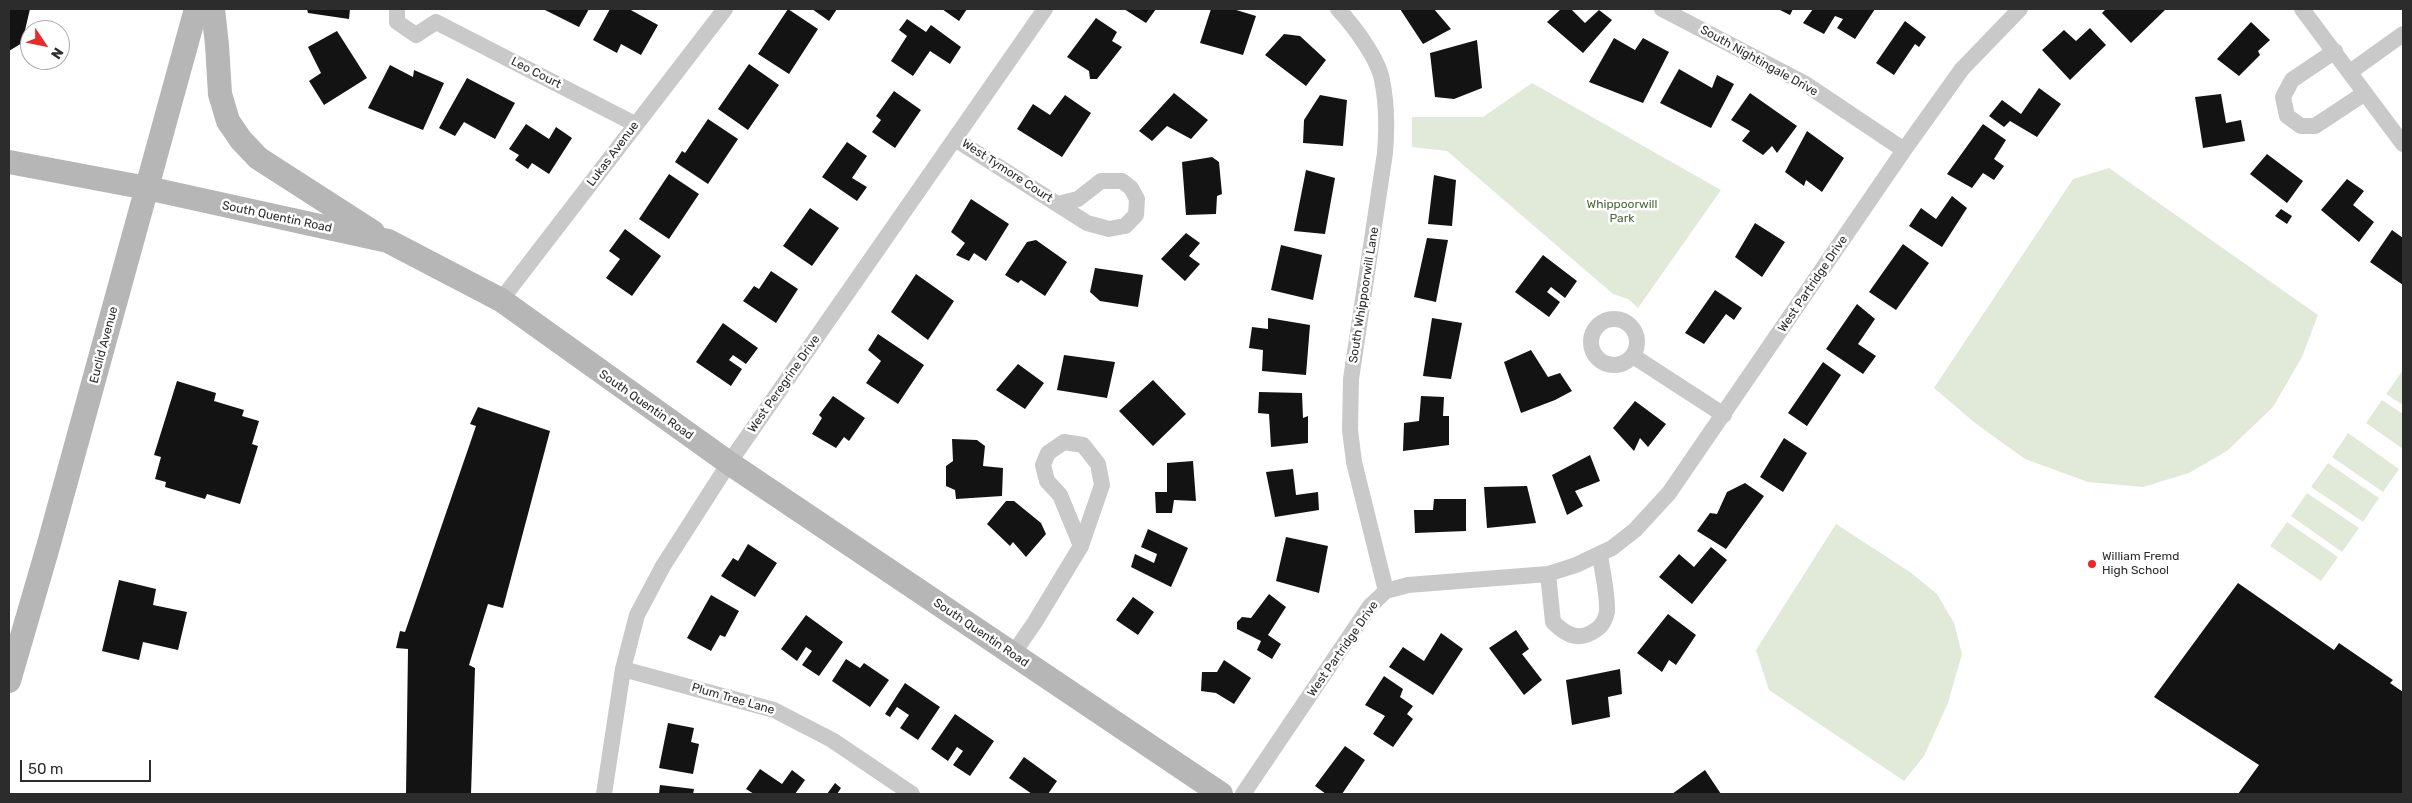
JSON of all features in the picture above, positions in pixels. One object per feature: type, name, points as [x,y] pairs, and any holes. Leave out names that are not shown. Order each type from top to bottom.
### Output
[{"type":"main road","name":"Euclid Avenue","points":[[9,681],[48,548],[196,9]]},
{"type":"main road","points":[[213,9],[218,45],[220,94],[228,120],[241,140],[264,162],[388,241]]},
{"type":"main road","name":"South Quentin Road","points":[[9,162],[147,188],[388,241],[501,300],[586,363],[728,463],[1221,794]]},
{"type":"street","name":"Leo Court","points":[[397,9],[397,22],[416,34],[436,16],[635,124]]},
{"type":"street","name":"Lukas Avenue","points":[[501,300],[725,9]]},
{"type":"street","name":"West Peregrine Drive","points":[[604,794],[623,670],[637,615],[663,566],[728,463],[1045,9]]},
{"type":"street","name":"South Whippoorwill Lane","points":[[1338,9],[1356,29],[1382,78],[1387,129],[1351,379],[1350,413],[1354,462],[1386,591]]},
{"type":"street","name":"South Nightingale Drive","points":[[1662,9],[1804,83],[1904,150]]},
{"type":"street","name":"West Partridge Drive","points":[[1243,794],[1370,606],[1386,591],[1408,584],[1548,574],[1576,565],[1600,554],[1635,530],[1651,514],[1669,493],[1724,415],[1904,150],[1962,69],[2020,9]]},
{"type":"street","points":[[2302,9],[2403,144]]},
{"type":"street","points":[[2350,72],[2403,34]]},
{"type":"street","points":[[2335,51],[2292,80],[2283,97],[2287,116],[2301,126],[2316,126],[2365,93]]},
{"type":"street","name":"West Tymore Court","points":[[955,139],[1058,204]]},
{"type":"street","points":[[1633,356],[1724,415]]},
{"type":"street","points":[[1013,654],[1035,622],[1081,546],[1102,485],[1098,464],[1083,445],[1064,442],[1048,453],[1043,465],[1048,481],[1060,495],[1081,546]]},
{"type":"street","points":[[1548,574],[1553,622],[1562,631],[1577,636],[1588,636],[1600,627],[1607,614],[1600,554]]},
{"type":"street","name":"Plum Tree Lane","points":[[623,670],[774,710],[832,740],[912,794]]},
{"type":"green space","name":"Whippoorwill Park","points":[[1532,83],[1721,190],[1638,308],[1628,299],[1613,294],[1447,151],[1412,147],[1412,117],[1483,117]]},
{"type":"green space","points":[[2109,168],[2318,315],[2302,357],[2273,407],[2227,451],[2189,473],[2143,487],[2088,482],[2025,459],[1975,423],[1934,388],[2073,179]]},
{"type":"green space","points":[[2403,370],[2403,405],[2386,394]]},
{"type":"green space","points":[[2382,400],[2403,414],[2403,449],[2366,423]]},
{"type":"green space","points":[[2348,433],[2399,469],[2383,492],[2332,457]]},
{"type":"green space","points":[[2328,463],[2379,498],[2363,522],[2311,487]]},
{"type":"green space","points":[[2307,493],[2359,528],[2342,552],[2291,516]]},
{"type":"green space","points":[[2287,522],[2338,557],[2321,581],[2270,546]]},
{"type":"green space","points":[[1836,524],[1910,572],[1937,594],[1954,623],[1962,654],[1948,703],[1924,756],[1904,781],[1769,690],[1756,650]]},
{"type":"building","points":[[9,9],[30,9],[27,20],[20,20],[20,44],[9,51]]},
{"type":"building","points":[[307,9],[350,9],[349,19],[308,13]]},
{"type":"building","points":[[543,9],[589,9],[579,27]]},
{"type":"building","points":[[610,9],[629,9],[658,25],[641,55],[621,44],[617,53],[593,40]]},
{"type":"building","points":[[788,9],[818,29],[789,74],[758,54]]},
{"type":"building","points":[[812,9],[837,9],[829,21]]},
{"type":"building","points":[[942,9],[967,9],[959,21]]},
{"type":"building","points":[[1124,9],[1156,9],[1146,23]]},
{"type":"building","points":[[1211,9],[1233,9],[1256,16],[1243,55],[1200,43]]},
{"type":"building","points":[[1400,9],[1434,9],[1451,29],[1423,44]]},
{"type":"building","points":[[1561,9],[1571,9],[1585,23],[1599,10],[1612,20],[1583,53],[1547,22]]},
{"type":"building","points":[[1778,9],[1793,9],[1790,15]]},
{"type":"building","points":[[1813,9],[1875,9],[1855,39],[1837,28],[1843,19],[1835,16],[1824,34],[1803,23]]},
{"type":"building","points":[[2106,9],[2166,9],[2131,43],[2102,13]]},
{"type":"building","points":[[1096,18],[1117,32],[1112,41],[1122,47],[1097,79],[1090,79],[1089,71],[1067,57]]},
{"type":"building","points":[[907,19],[926,32],[931,25],[961,47],[950,64],[930,51],[913,76],[891,61],[907,36],[899,30]]},
{"type":"building","points":[[1905,21],[1926,37],[1919,47],[1915,44],[1894,75],[1876,63]]},
{"type":"building","points":[[2251,22],[2270,40],[2258,51],[2260,55],[2239,76],[2217,59]]},
{"type":"building","points":[[2090,28],[2106,45],[2070,80],[2042,50],[2064,30],[2076,41]]},
{"type":"building","points":[[337,31],[367,78],[324,105],[309,81],[321,73],[308,47]]},
{"type":"building","points":[[1284,34],[1300,36],[1326,60],[1306,86],[1265,55]]},
{"type":"building","points":[[1614,38],[1635,50],[1643,38],[1669,52],[1643,103],[1589,82]]},
{"type":"building","points":[[1477,40],[1482,88],[1454,99],[1435,97],[1430,53]]},
{"type":"building","points":[[749,64],[779,85],[748,130],[718,109]]},
{"type":"building","points":[[390,65],[413,77],[414,70],[444,83],[423,130],[368,108]]},
{"type":"building","points":[[1679,69],[1712,88],[1717,75],[1734,84],[1711,128],[1660,103]]},
{"type":"building","points":[[467,78],[515,103],[495,139],[464,122],[455,136],[439,128]]},
{"type":"building","points":[[2039,88],[2061,104],[2037,137],[2010,121],[2004,127],[1989,116],[2002,100],[2021,114]]},
{"type":"building","points":[[894,91],[921,110],[895,148],[872,132],[881,120],[876,116]]},
{"type":"building","points":[[1174,93],[1208,120],[1191,139],[1167,126],[1152,141],[1139,131]]},
{"type":"building","points":[[1750,93],[1797,126],[1777,153],[1772,146],[1763,155],[1742,141],[1750,131],[1731,120]]},
{"type":"building","points":[[2221,94],[2226,123],[2241,120],[2245,141],[2203,148],[2195,97]]},
{"type":"building","points":[[1065,95],[1091,113],[1062,157],[1017,129],[1033,104],[1050,115]]},
{"type":"building","points":[[1320,95],[1347,100],[1343,146],[1303,143],[1304,120]]},
{"type":"building","points":[[708,119],[738,139],[708,184],[675,162],[682,151],[685,153]]},
{"type":"building","points":[[526,124],[549,139],[556,127],[572,138],[549,174],[532,163],[528,169],[515,160],[519,155],[509,149]]},
{"type":"building","points":[[1983,124],[2006,140],[1994,159],[2004,166],[1994,180],[1983,173],[1972,188],[1947,174]]},
{"type":"building","points":[[1807,131],[1844,158],[1822,192],[1806,180],[1804,186],[1785,172]]},
{"type":"building","points":[[847,142],[867,156],[852,178],[867,187],[857,201],[822,177]]},
{"type":"building","points":[[2267,154],[2303,181],[2287,203],[2250,174]]},
{"type":"building","points":[[1212,157],[1219,162],[1222,194],[1217,196],[1216,214],[1186,215],[1182,162]]},
{"type":"building","points":[[1306,170],[1335,178],[1325,234],[1294,231]]},
{"type":"building","points":[[669,174],[699,194],[669,239],[639,219]]},
{"type":"building","points":[[1434,175],[1456,180],[1452,226],[1428,224]]},
{"type":"building","points":[[2347,179],[2364,191],[2353,205],[2374,222],[2359,242],[2321,210]]},
{"type":"building","points":[[1952,196],[1967,208],[1942,247],[1909,226],[1921,208],[1936,219]]},
{"type":"building","points":[[971,199],[1009,224],[986,261],[974,253],[969,261],[956,255],[965,243],[951,232]]},
{"type":"building","points":[[810,208],[839,228],[812,266],[783,246]]},
{"type":"building","points":[[2281,209],[2292,216],[2287,224],[2275,216]]},
{"type":"building","points":[[1755,223],[1785,242],[1762,277],[1735,257]]},
{"type":"building","points":[[625,229],[661,256],[632,296],[606,278],[620,259],[609,251]]},
{"type":"building","points":[[2392,230],[2403,238],[2403,285],[2370,262]]},
{"type":"building","points":[[1186,233],[1200,243],[1189,256],[1200,264],[1185,281],[1161,259]]},
{"type":"building","points":[[1427,238],[1448,240],[1436,302],[1414,297]]},
{"type":"building","points":[[1036,240],[1067,262],[1045,296],[1021,280],[1018,283],[1005,275],[1027,242]]},
{"type":"building","points":[[1903,244],[1929,263],[1896,310],[1869,292]]},
{"type":"building","points":[[1281,245],[1322,255],[1313,300],[1271,290]]},
{"type":"building","points":[[1543,255],[1577,281],[1565,298],[1551,287],[1547,292],[1560,302],[1549,317],[1515,292]]},
{"type":"building","points":[[1095,268],[1143,275],[1138,307],[1100,301],[1090,292]]},
{"type":"building","points":[[771,271],[798,289],[776,323],[743,301],[754,286],[759,289]]},
{"type":"building","points":[[916,274],[954,301],[928,340],[891,312]]},
{"type":"building","points":[[1715,290],[1742,308],[1734,320],[1726,314],[1704,344],[1685,333]]},
{"type":"building","points":[[1857,304],[1875,319],[1858,344],[1876,356],[1863,374],[1826,349]]},
{"type":"building","points":[[1268,318],[1310,325],[1306,375],[1262,371],[1263,350],[1249,348],[1252,327],[1268,329]]},
{"type":"building","points":[[1432,318],[1462,323],[1451,379],[1423,376]]},
{"type":"building","points":[[723,323],[758,348],[746,364],[733,355],[729,360],[742,369],[731,386],[696,362]]},
{"type":"building","points":[[878,334],[924,365],[898,404],[866,383],[881,361],[868,350]]},
{"type":"building","points":[[1531,350],[1548,377],[1560,373],[1572,391],[1555,400],[1521,413],[1504,362]]},
{"type":"building","points":[[1064,355],[1115,362],[1107,398],[1057,390]]},
{"type":"building","points":[[1823,362],[1841,375],[1807,426],[1788,413]]},
{"type":"building","points":[[1018,364],[1044,383],[1025,409],[996,390]]},
{"type":"building","points":[[1153,380],[1186,414],[1153,446],[1119,411]]},
{"type":"building","points":[[177,381],[216,393],[214,401],[244,410],[242,416],[259,421],[252,444],[258,446],[240,504],[207,494],[205,499],[165,487],[166,482],[155,479],[161,457],[154,455]]},
{"type":"building","points":[[1259,392],[1302,393],[1303,418],[1308,416],[1308,443],[1271,447],[1269,414],[1258,413]]},
{"type":"building","points":[[833,396],[865,418],[849,441],[844,437],[836,448],[812,434],[822,418],[819,415]]},
{"type":"building","points":[[1421,396],[1444,397],[1443,416],[1449,416],[1449,445],[1403,451],[1404,423],[1419,421]]},
{"type":"building","points":[[1635,401],[1666,424],[1648,447],[1640,438],[1634,451],[1613,428]]},
{"type":"building","points":[[478,407],[550,431],[503,608],[488,604],[469,665],[475,668],[471,794],[406,794],[408,649],[396,648],[400,631],[405,632],[476,426],[470,424]]},
{"type":"building","points":[[1784,438],[1807,453],[1783,492],[1760,477]]},
{"type":"building","points":[[952,439],[977,440],[985,446],[983,466],[1003,468],[1002,496],[956,499],[955,490],[946,486],[946,466],[953,461]]},
{"type":"building","points":[[1590,455],[1600,481],[1575,491],[1583,506],[1567,515],[1552,475]]},
{"type":"building","points":[[1193,461],[1196,501],[1174,500],[1172,513],[1156,513],[1155,492],[1167,492],[1167,463]]},
{"type":"building","points":[[1293,469],[1296,495],[1318,492],[1319,510],[1275,517],[1266,472]]},
{"type":"building","points":[[1745,483],[1764,496],[1726,549],[1697,531],[1710,513],[1717,514],[1727,492]]},
{"type":"building","points":[[1527,486],[1536,523],[1487,528],[1484,487]]},
{"type":"building","points":[[1434,499],[1466,499],[1466,531],[1415,533],[1414,510],[1433,510]]},
{"type":"building","points":[[1006,501],[1014,501],[1041,523],[1046,534],[1026,557],[1013,542],[1010,546],[987,524]]},
{"type":"building","points":[[1148,529],[1188,548],[1171,587],[1131,567],[1135,554],[1154,563],[1157,554],[1141,547]]},
{"type":"building","points":[[1286,537],[1328,546],[1319,593],[1276,581]]},
{"type":"building","points":[[748,544],[777,563],[755,597],[721,576],[733,558],[738,561]]},
{"type":"building","points":[[1711,547],[1727,560],[1692,604],[1659,577],[1679,554],[1694,567]]},
{"type":"building","points":[[119,580],[156,589],[153,605],[187,612],[178,650],[143,642],[139,660],[102,651]]},
{"type":"building","points":[[2238,583],[2334,650],[2339,643],[2393,680],[2390,683],[2403,692],[2403,794],[2238,794],[2259,765],[2154,697]]},
{"type":"building","points":[[1269,594],[1286,607],[1268,635],[1281,644],[1272,659],[1257,650],[1261,641],[1237,629],[1237,622],[1242,617],[1251,618]]},
{"type":"building","points":[[711,595],[739,611],[725,637],[720,635],[711,651],[687,638]]},
{"type":"building","points":[[1133,597],[1154,612],[1138,635],[1116,620]]},
{"type":"building","points":[[1668,614],[1696,635],[1676,665],[1669,660],[1662,672],[1637,653]]},
{"type":"building","points":[[806,615],[843,642],[819,676],[802,665],[812,651],[806,647],[797,661],[781,649]]},
{"type":"building","points":[[1516,630],[1529,649],[1522,654],[1542,680],[1524,695],[1489,648]]},
{"type":"building","points":[[1441,633],[1463,649],[1433,695],[1389,667],[1403,647],[1424,661]]},
{"type":"building","points":[[846,659],[860,668],[864,663],[889,680],[870,707],[832,681]]},
{"type":"building","points":[[1224,660],[1251,678],[1234,704],[1216,693],[1201,691],[1202,672],[1217,672]]},
{"type":"building","points":[[1620,669],[1622,694],[1608,697],[1610,717],[1572,725],[1566,680]]},
{"type":"building","points":[[1384,676],[1403,689],[1400,697],[1413,706],[1407,714],[1413,719],[1393,747],[1373,734],[1385,716],[1365,705]]},
{"type":"building","points":[[905,683],[940,707],[918,740],[900,728],[909,715],[897,707],[890,717],[885,714]]},
{"type":"building","points":[[955,714],[994,741],[970,776],[953,765],[963,751],[957,747],[948,761],[931,749]]},
{"type":"building","points":[[668,723],[694,728],[691,742],[699,744],[693,774],[659,768]]},
{"type":"building","points":[[1345,746],[1365,760],[1342,794],[1326,794],[1315,786]]},
{"type":"building","points":[[1024,757],[1057,781],[1048,794],[1032,794],[1009,778]]},
{"type":"building","points":[[760,769],[782,784],[792,770],[805,780],[795,794],[754,794],[746,789]]},
{"type":"building","points":[[1705,770],[1721,794],[1672,794]]},
{"type":"building","points":[[835,783],[841,788],[837,794],[827,794]]},
{"type":"building","points":[[660,785],[694,789],[693,794],[659,794]]},
{"type":"place","name":"William Fremd High School","points":[[2092,564]]}]
